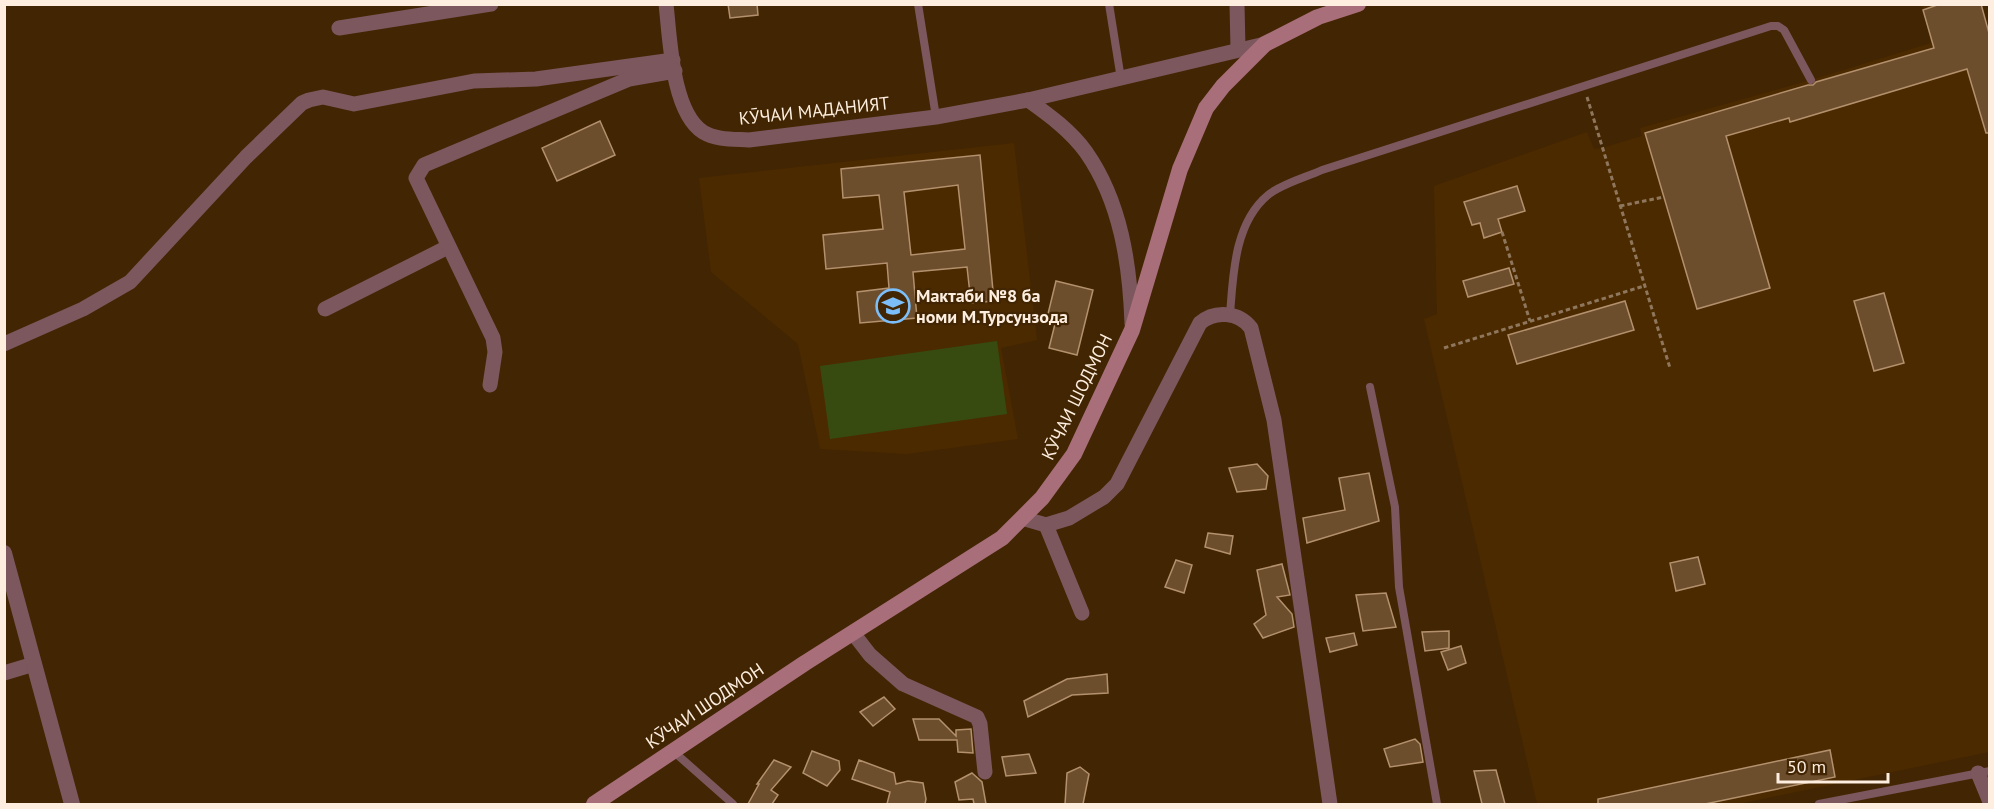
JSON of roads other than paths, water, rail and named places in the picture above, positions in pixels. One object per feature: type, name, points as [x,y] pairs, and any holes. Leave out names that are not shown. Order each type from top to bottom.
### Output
[{"type":"main road","name":"КӮЧАИ ШОДМОН","points":[[594,804],[1002,538],[1022,518],[1060,476],[1074,454],[1132,330],[1180,169],[1206,108],[1223,86],[1265,44],[1318,18],[1358,4]]},
{"type":"street","points":[[339,28],[491,4]]},
{"type":"street","name":"КӮЧАИ МАДАНИЯТ","points":[[666,4],[674,65],[682,102],[691,120],[704,132],[725,139],[749,140],[936,117],[1028,100],[1265,44]]},
{"type":"street","points":[[1237,4],[1238,49]]},
{"type":"street","points":[[490,385],[495,352],[493,338],[416,178],[423,165],[629,79],[674,65]]},
{"type":"street","points":[[4,344],[83,309],[130,282],[246,157],[302,103],[309,100],[323,97],[354,104],[474,81],[536,79],[674,65]]},
{"type":"street","points":[[1028,100],[1074,139],[1086,153],[1106,188],[1121,235],[1131,283],[1132,330]]},
{"type":"street","points":[[325,309],[448,247]]},
{"type":"street","points":[[1022,518],[1046,525],[1069,518],[1104,497],[1117,484],[1200,323],[1209,317],[1230,315],[1246,322],[1251,328],[1274,420],[1330,804]]},
{"type":"street","points":[[1046,525],[1082,613]]},
{"type":"street","points":[[4,553],[72,804]]},
{"type":"street","points":[[853,633],[870,655],[903,684],[977,717],[980,724],[985,771]]},
{"type":"street","points":[[4,674],[34,664]]},
{"type":"street","points":[[1984,772],[1989,802]]},
{"type":"lane","points":[[918,4],[936,117]]},
{"type":"lane","points":[[1109,4],[1121,79]]},
{"type":"lane","points":[[1230,315],[1236,254],[1250,219],[1269,194],[1322,170],[1771,26],[1778,26],[1784,30],[1811,80]]},
{"type":"lane","points":[[1370,387],[1395,507],[1399,587],[1437,804]]},
{"type":"lane","points":[[673,751],[733,804]]},
{"type":"lane","points":[[1819,804],[1984,772]]},
{"type":"place","name":"Мактаби №8 ба номи М.Турсунзода","points":[[893,306]]}]
